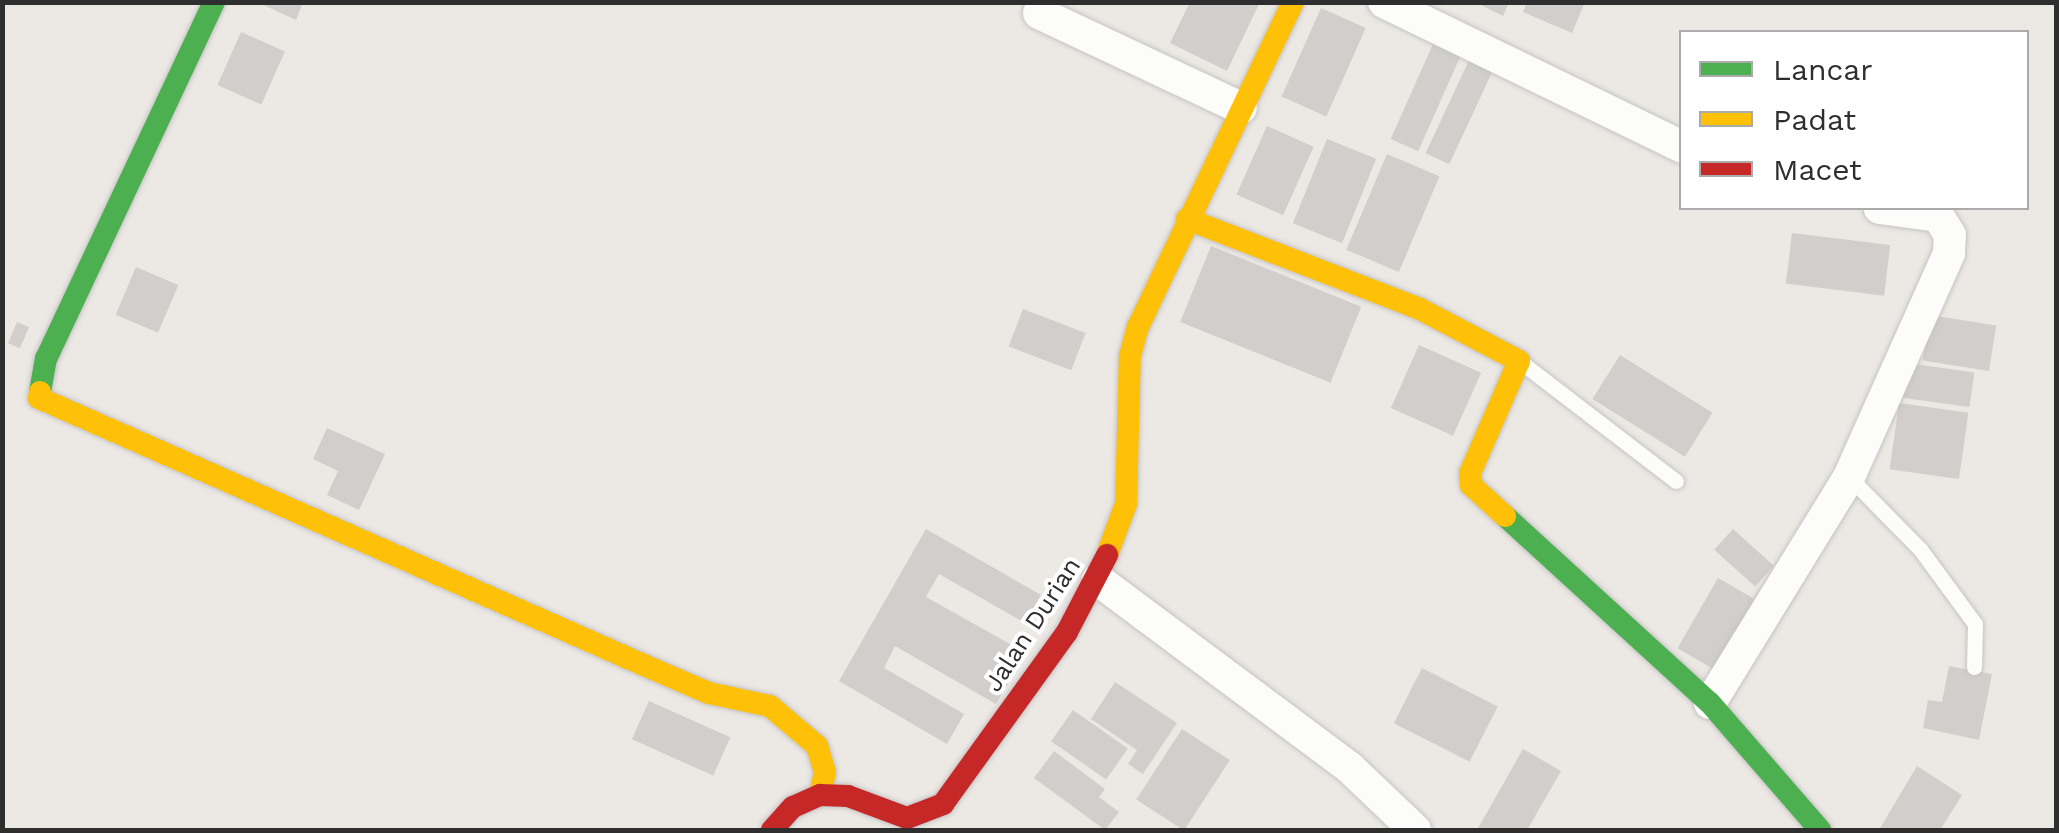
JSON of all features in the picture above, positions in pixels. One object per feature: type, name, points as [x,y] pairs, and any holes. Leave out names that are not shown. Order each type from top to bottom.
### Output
[{"type":"street","points":[[214,2],[46,359],[40,398],[667,675],[770,706],[818,746],[825,772],[820,795],[793,807],[772,830]]},
{"type":"street","name":"Jalan Durian","points":[[820,795],[848,796],[908,818],[943,804],[1098,580],[1126,504],[1130,356],[1187,218],[1293,2]]},
{"type":"street","points":[[1384,2],[1679,146]]},
{"type":"street","points":[[1039,13],[1240,108]]},
{"type":"street","points":[[1710,704],[1849,477],[1949,253],[1950,235],[1938,216],[1894,210]]},
{"type":"street","points":[[1187,218],[1420,310],[1519,361],[1470,473],[1471,485],[1710,704],[1820,830]]},
{"type":"street","points":[[1098,580],[1350,768],[1415,830]]},
{"type":"lane","points":[[1519,361],[1676,481]]},
{"type":"lane","points":[[1849,477],[1920,549],[1975,624],[1974,667]]},
{"type":"building","points":[[257,2],[303,2],[296,20]]},
{"type":"building","points":[[1190,2],[1259,4],[1227,71],[1170,43]]},
{"type":"building","points":[[1475,2],[1509,2],[1503,16]]},
{"type":"building","points":[[1527,2],[1585,2],[1572,33],[1523,12]]},
{"type":"building","points":[[1321,8],[1366,28],[1326,117],[1282,97]]},
{"type":"building","points":[[241,32],[285,52],[261,105],[217,85]]},
{"type":"building","points":[[1433,44],[1460,56],[1418,151],[1391,139]]},
{"type":"building","points":[[1470,58],[1494,69],[1449,164],[1426,153]]},
{"type":"building","points":[[1267,126],[1314,147],[1283,215],[1236,195]]},
{"type":"building","points":[[1327,139],[1376,159],[1342,243],[1293,223]]},
{"type":"building","points":[[1387,154],[1439,176],[1399,272],[1346,250]]},
{"type":"building","points":[[1792,233],[1890,245],[1884,296],[1786,284]]},
{"type":"building","points":[[1211,246],[1361,307],[1330,383],[1180,322]]},
{"type":"building","points":[[136,267],[178,285],[158,333],[116,315]]},
{"type":"building","points":[[1023,309],[1086,333],[1071,370],[1009,346]]},
{"type":"building","points":[[1930,315],[1996,325],[1989,371],[1923,360]]},
{"type":"building","points":[[17,322],[29,327],[20,348],[8,343]]},
{"type":"building","points":[[1419,345],[1481,373],[1453,436],[1391,408]]},
{"type":"building","points":[[1620,355],[1712,413],[1685,457],[1592,399]]},
{"type":"building","points":[[1907,363],[1974,372],[1969,407],[1902,398]]},
{"type":"building","points":[[1899,403],[1968,413],[1959,479],[1890,469]]},
{"type":"building","points":[[327,428],[385,454],[359,510],[327,495],[338,471],[313,459]]},
{"type":"building","points":[[926,529],[1041,595],[1025,623],[939,574],[926,597],[1026,653],[996,704],[895,646],[884,668],[964,714],[947,744],[839,681]]},
{"type":"building","points":[[1733,529],[1774,566],[1755,587],[1714,550]]},
{"type":"building","points":[[1718,578],[1758,601],[1717,671],[1678,648]]},
{"type":"building","points":[[1949,666],[1992,674],[1979,740],[1923,728],[1928,700],[1942,702]]},
{"type":"building","points":[[1422,668],[1498,707],[1470,762],[1394,723]]},
{"type":"building","points":[[1115,682],[1177,723],[1143,774],[1128,764],[1137,750],[1091,719]]},
{"type":"building","points":[[649,701],[730,737],[713,776],[632,739]]},
{"type":"building","points":[[1073,710],[1128,748],[1106,780],[1051,741]]},
{"type":"building","points":[[1182,729],[1230,760],[1184,830],[1136,799]]},
{"type":"building","points":[[1523,749],[1561,771],[1527,830],[1477,830]]},
{"type":"building","points":[[1054,751],[1105,789],[1099,797],[1119,812],[1105,830],[1034,778]]},
{"type":"building","points":[[1917,766],[1962,795],[1940,830],[1879,830]]},
{"type":"traffic: fast","points":[[40,392],[46,359],[214,2]]},
{"type":"traffic: fast","points":[[1505,516],[1710,703],[1820,830]]},
{"type":"traffic: slow","points":[[1107,555],[1126,504],[1130,356],[1138,327],[1293,2]]},
{"type":"traffic: slow","points":[[1187,219],[1420,309],[1519,361],[1470,473],[1471,485],[1505,516]]},
{"type":"traffic: slow","points":[[40,392],[39,398],[653,669],[709,693],[770,706],[817,746],[825,772],[820,795]]},
{"type":"traffic: jam","points":[[772,830],[793,807],[820,795],[848,796],[907,818],[943,804],[1067,632],[1107,555]]}]
